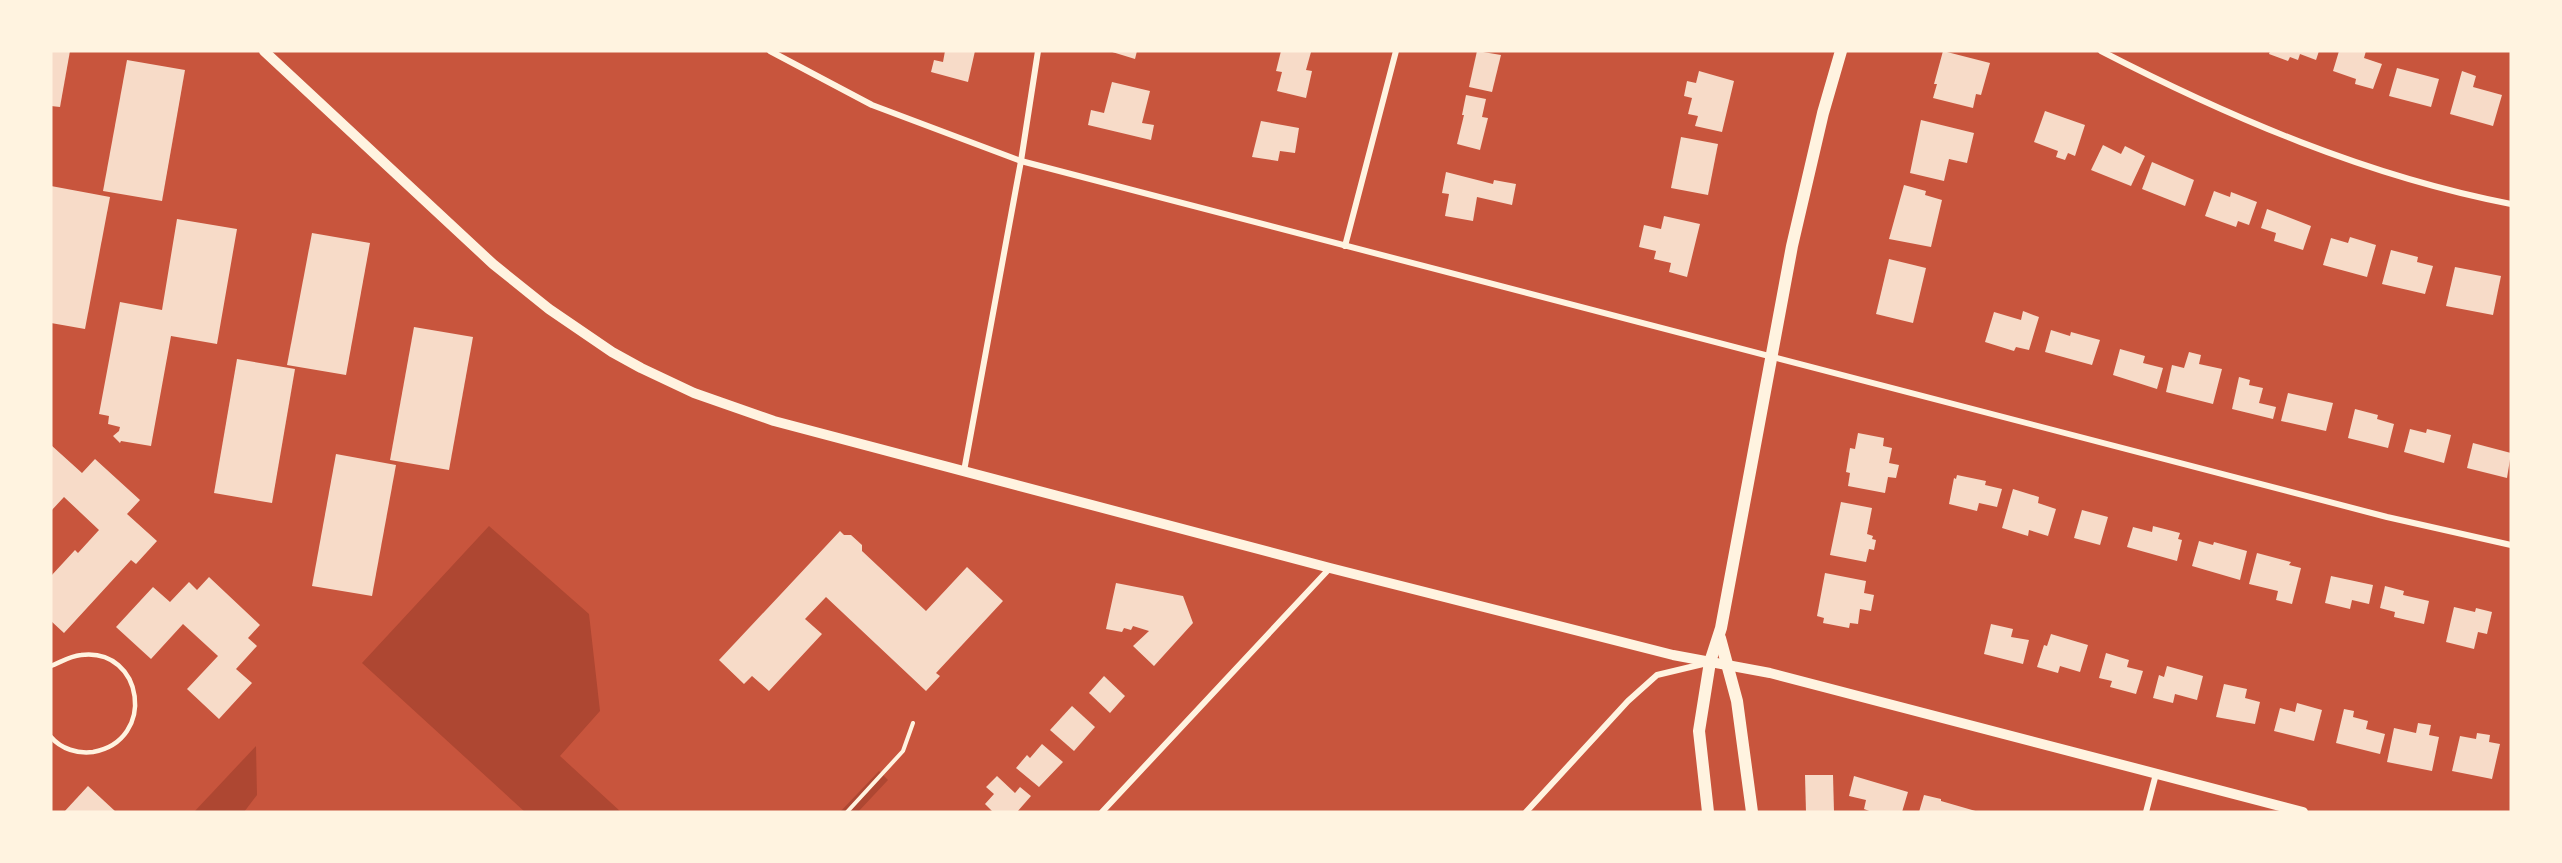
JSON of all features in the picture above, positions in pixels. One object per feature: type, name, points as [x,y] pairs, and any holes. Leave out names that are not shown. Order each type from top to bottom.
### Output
[{"type":"main road","points":[[1708,812],[1699,730],[1710,662],[1720,638],[1792,246],[1823,113],[1841,51]]},
{"type":"main road","points":[[1720,638],[1729,666],[1740,718],[1752,812]]},
{"type":"street","points":[[264,51],[493,264],[549,309],[612,352],[694,393],[774,421],[1330,568],[1673,655],[1770,673],[2303,812]]},
{"type":"street","points":[[770,51],[872,105],[1022,161],[2387,517],[2511,545]]},
{"type":"street","points":[[964,471],[1022,161],[1038,51]]},
{"type":"street","points":[[1345,246],[1396,51]]},
{"type":"street","points":[[2101,51],[2174,88],[2283,136],[2415,182],[2511,204]]},
{"type":"street","points":[[1102,812],[1330,568]]},
{"type":"street","points":[[1526,812],[1628,700],[1657,675],[1710,662]]},
{"type":"street","points":[[2146,812],[2156,774]]},
{"type":"lane","points":[[51,666],[82,655],[97,655],[123,670],[132,683],[136,698],[135,713],[129,729],[118,742],[103,750],[87,753],[70,750],[51,737]]},
{"type":"path","points":[[848,812],[903,751],[913,723]]},
{"type":"shaded area","points":[[489,526],[589,614],[600,711],[560,756],[621,812],[525,812],[362,663]]},
{"type":"shaded area","points":[[256,746],[257,795],[244,812],[194,812]]},
{"type":"shaded area","points":[[879,771],[888,780],[858,812],[840,812]]},
{"type":"building","points":[[51,51],[70,51],[60,107],[51,106]]},
{"type":"building","points":[[945,51],[975,51],[968,82],[931,72],[934,60],[943,62]]},
{"type":"building","points":[[1109,51],[1137,51],[1135,59]]},
{"type":"building","points":[[1281,51],[1311,52],[1306,70],[1312,71],[1306,98],[1277,91],[1282,72],[1276,71]]},
{"type":"building","points":[[1477,51],[1501,55],[1492,92],[1469,87]]},
{"type":"building","points":[[1943,51],[1990,63],[1981,95],[1976,94],[1973,108],[1933,98],[1937,84],[1934,84]]},
{"type":"building","points":[[2270,51],[2319,51],[2316,60],[2300,54],[2298,60],[2290,57],[2288,61],[2269,54]]},
{"type":"building","points":[[2339,51],[2366,51],[2364,58],[2382,64],[2373,89],[2355,84],[2356,79],[2333,71]]},
{"type":"building","points":[[127,60],[185,70],[162,201],[103,191]]},
{"type":"building","points":[[2397,68],[2439,79],[2431,107],[2389,96]]},
{"type":"building","points":[[1699,71],[1734,81],[1722,132],[1695,126],[1698,116],[1688,114],[1692,98],[1684,96],[1687,81],[1696,83]]},
{"type":"building","points":[[2462,71],[2476,76],[2473,87],[2502,95],[2493,126],[2450,114]]},
{"type":"building","points":[[1112,82],[1150,91],[1142,123],[1154,125],[1151,140],[1088,125],[1091,110],[1104,113]]},
{"type":"building","points":[[1466,95],[1486,99],[1482,117],[1488,118],[1480,150],[1457,144]]},
{"type":"building","points":[[2045,111],[2085,125],[2075,156],[2068,153],[2065,160],[2056,157],[2058,151],[2034,142]]},
{"type":"building","points":[[1921,120],[1974,133],[1967,163],[1949,159],[1944,181],[1910,173]]},
{"type":"building","points":[[1261,121],[1299,128],[1295,153],[1280,151],[1278,161],[1252,157]]},
{"type":"building","points":[[1681,137],[1718,144],[1708,195],[1671,188]]},
{"type":"building","points":[[2103,145],[2121,154],[2125,146],[2145,156],[2131,186],[2091,170]]},
{"type":"building","points":[[2152,162],[2194,180],[2185,206],[2142,189]]},
{"type":"building","points":[[1446,172],[1493,184],[1494,180],[1516,184],[1512,205],[1477,197],[1473,221],[1445,216],[1449,194],[1442,193]]},
{"type":"building","points":[[1904,185],[1926,191],[1925,195],[1942,200],[1931,247],[1889,239]]},
{"type":"building","points":[[51,186],[110,197],[85,329],[51,323]]},
{"type":"building","points":[[2214,191],[2230,197],[2231,192],[2257,202],[2249,225],[2238,221],[2236,227],[2205,216]]},
{"type":"building","points":[[2267,209],[2311,226],[2303,250],[2274,241],[2276,233],[2261,228]]},
{"type":"building","points":[[1664,216],[1700,224],[1687,277],[1669,272],[1671,263],[1654,259],[1656,251],[1639,247],[1644,225],[1661,229]]},
{"type":"building","points":[[177,219],[237,229],[217,344],[171,336],[151,446],[121,441],[120,443],[113,436],[120,427],[108,424],[109,416],[99,414],[120,302],[162,310]]},
{"type":"building","points":[[312,233],[370,243],[346,375],[287,365]]},
{"type":"building","points":[[2350,237],[2376,245],[2367,277],[2323,265],[2331,238],[2348,243]]},
{"type":"building","points":[[2391,250],[2418,257],[2417,262],[2433,266],[2425,294],[2382,284]]},
{"type":"building","points":[[1889,259],[1926,268],[1913,323],[1876,314]]},
{"type":"building","points":[[2455,267],[2501,276],[2493,315],[2446,306]]},
{"type":"building","points":[[2023,311],[2039,317],[2029,350],[2016,347],[2014,351],[1985,342],[1994,312],[2021,320]]},
{"type":"building","points":[[414,327],[473,337],[449,470],[390,460]]},
{"type":"building","points":[[2051,330],[2070,336],[2071,332],[2100,340],[2092,365],[2045,352]]},
{"type":"building","points":[[2120,349],[2145,356],[2143,363],[2163,368],[2157,389],[2113,375]]},
{"type":"building","points":[[2189,352],[2201,355],[2199,364],[2222,369],[2213,404],[2166,392],[2172,365],[2184,368]]},
{"type":"building","points":[[237,359],[295,369],[272,503],[214,493]]},
{"type":"building","points":[[2239,377],[2250,380],[2249,385],[2263,388],[2259,403],[2276,407],[2273,419],[2232,409]]},
{"type":"building","points":[[2288,393],[2333,403],[2326,431],[2281,421]]},
{"type":"building","points":[[2355,409],[2378,415],[2377,419],[2394,424],[2388,448],[2348,438]]},
{"type":"building","points":[[2410,429],[2426,433],[2427,429],[2451,435],[2444,463],[2404,452]]},
{"type":"building","points":[[1858,433],[1884,438],[1883,446],[1892,448],[1889,463],[1899,465],[1896,478],[1888,477],[1885,493],[1848,486],[1850,473],[1846,472],[1850,448],[1855,449]]},
{"type":"building","points":[[2473,443],[2511,453],[2507,478],[2467,468]]},
{"type":"building","points":[[51,445],[82,473],[95,459],[140,500],[127,514],[157,541],[136,564],[131,560],[64,633],[51,621],[51,576],[75,550],[78,553],[99,530],[64,497],[51,511]]},
{"type":"building","points":[[336,454],[396,465],[372,596],[312,586]]},
{"type":"building","points":[[1957,475],[1986,481],[1985,485],[2002,489],[1997,507],[1979,503],[1977,511],[1949,504],[1954,478],[1956,479]]},
{"type":"building","points":[[2013,489],[2039,497],[2038,503],[2056,509],[2048,536],[2029,530],[2028,536],[2002,528]]},
{"type":"building","points":[[1841,502],[1872,508],[1867,534],[1876,540],[1874,550],[1869,549],[1866,562],[1830,555]]},
{"type":"building","points":[[2082,510],[2108,517],[2100,545],[2074,538]]},
{"type":"building","points":[[2153,526],[2180,533],[2178,539],[2182,540],[2177,561],[2127,547],[2133,527],[2152,532]]},
{"type":"building","points":[[840,531],[844,535],[851,535],[862,545],[862,551],[926,611],[967,567],[1003,601],[936,673],[940,676],[926,691],[826,597],[805,619],[822,634],[769,691],[752,676],[744,684],[719,660]]},
{"type":"building","points":[[2199,541],[2213,545],[2214,542],[2247,551],[2240,580],[2192,566]]},
{"type":"building","points":[[2257,553],[2291,562],[2289,565],[2301,568],[2292,604],[2276,600],[2278,591],[2249,584]]},
{"type":"building","points":[[1825,573],[1866,581],[1864,593],[1874,595],[1871,611],[1860,609],[1858,624],[1850,623],[1849,628],[1823,623],[1824,618],[1817,616]]},
{"type":"building","points":[[2331,576],[2373,585],[2369,604],[2352,600],[2350,609],[2325,603]]},
{"type":"building","points":[[209,577],[260,625],[248,638],[257,646],[236,669],[252,683],[219,719],[187,689],[218,656],[183,624],[151,659],[116,627],[153,587],[170,602],[189,582],[197,590]]},
{"type":"building","points":[[1116,583],[1183,596],[1193,623],[1154,666],[1133,646],[1149,631],[1133,626],[1131,630],[1124,628],[1122,632],[1106,629]]},
{"type":"building","points":[[2385,586],[2404,591],[2403,595],[2429,601],[2424,624],[2394,617],[2395,612],[2380,608]]},
{"type":"building","points":[[2454,607],[2475,612],[2476,608],[2492,612],[2487,634],[2478,632],[2474,649],[2446,642]]},
{"type":"building","points":[[1991,624],[2013,629],[2011,637],[2029,640],[2023,664],[1984,654]]},
{"type":"building","points":[[2051,634],[2088,645],[2080,672],[2060,666],[2058,673],[2037,667],[2044,645],[2047,646]]},
{"type":"building","points":[[2106,653],[2129,660],[2127,667],[2143,671],[2136,694],[2110,687],[2112,681],[2099,678]]},
{"type":"building","points":[[2167,666],[2203,676],[2197,700],[2175,694],[2173,703],[2153,698],[2159,675],[2164,677]]},
{"type":"building","points":[[1104,676],[1125,696],[1110,713],[1089,693]]},
{"type":"building","points":[[2224,684],[2247,689],[2245,698],[2260,702],[2255,724],[2216,717]]},
{"type":"building","points":[[2297,703],[2322,710],[2314,741],[2274,731],[2280,708],[2295,712]]},
{"type":"building","points":[[1072,706],[1095,727],[1074,751],[1050,730]]},
{"type":"building","points":[[2344,709],[2354,711],[2353,717],[2368,721],[2366,729],[2385,734],[2380,754],[2336,743]]},
{"type":"building","points":[[2418,723],[2431,725],[2429,735],[2439,737],[2432,771],[2387,762],[2394,728],[2416,733]]},
{"type":"building","points":[[2477,733],[2490,735],[2489,742],[2500,744],[2492,779],[2452,771],[2460,736],[2476,739]]},
{"type":"building","points":[[1042,744],[1063,762],[1039,787],[1016,768],[1027,755],[1030,758]]},
{"type":"building","points":[[1805,775],[1833,775],[1834,812],[1806,812]]},
{"type":"building","points":[[997,776],[1015,793],[1020,787],[1031,796],[1017,812],[993,812],[985,804],[994,794],[986,787]]},
{"type":"building","points":[[1854,776],[1908,792],[1902,812],[1872,812],[1864,809],[1866,800],[1849,796]]},
{"type":"building","points":[[88,786],[116,812],[64,812]]},
{"type":"building","points":[[1924,795],[1941,799],[1941,801],[1979,812],[1919,812]]}]
